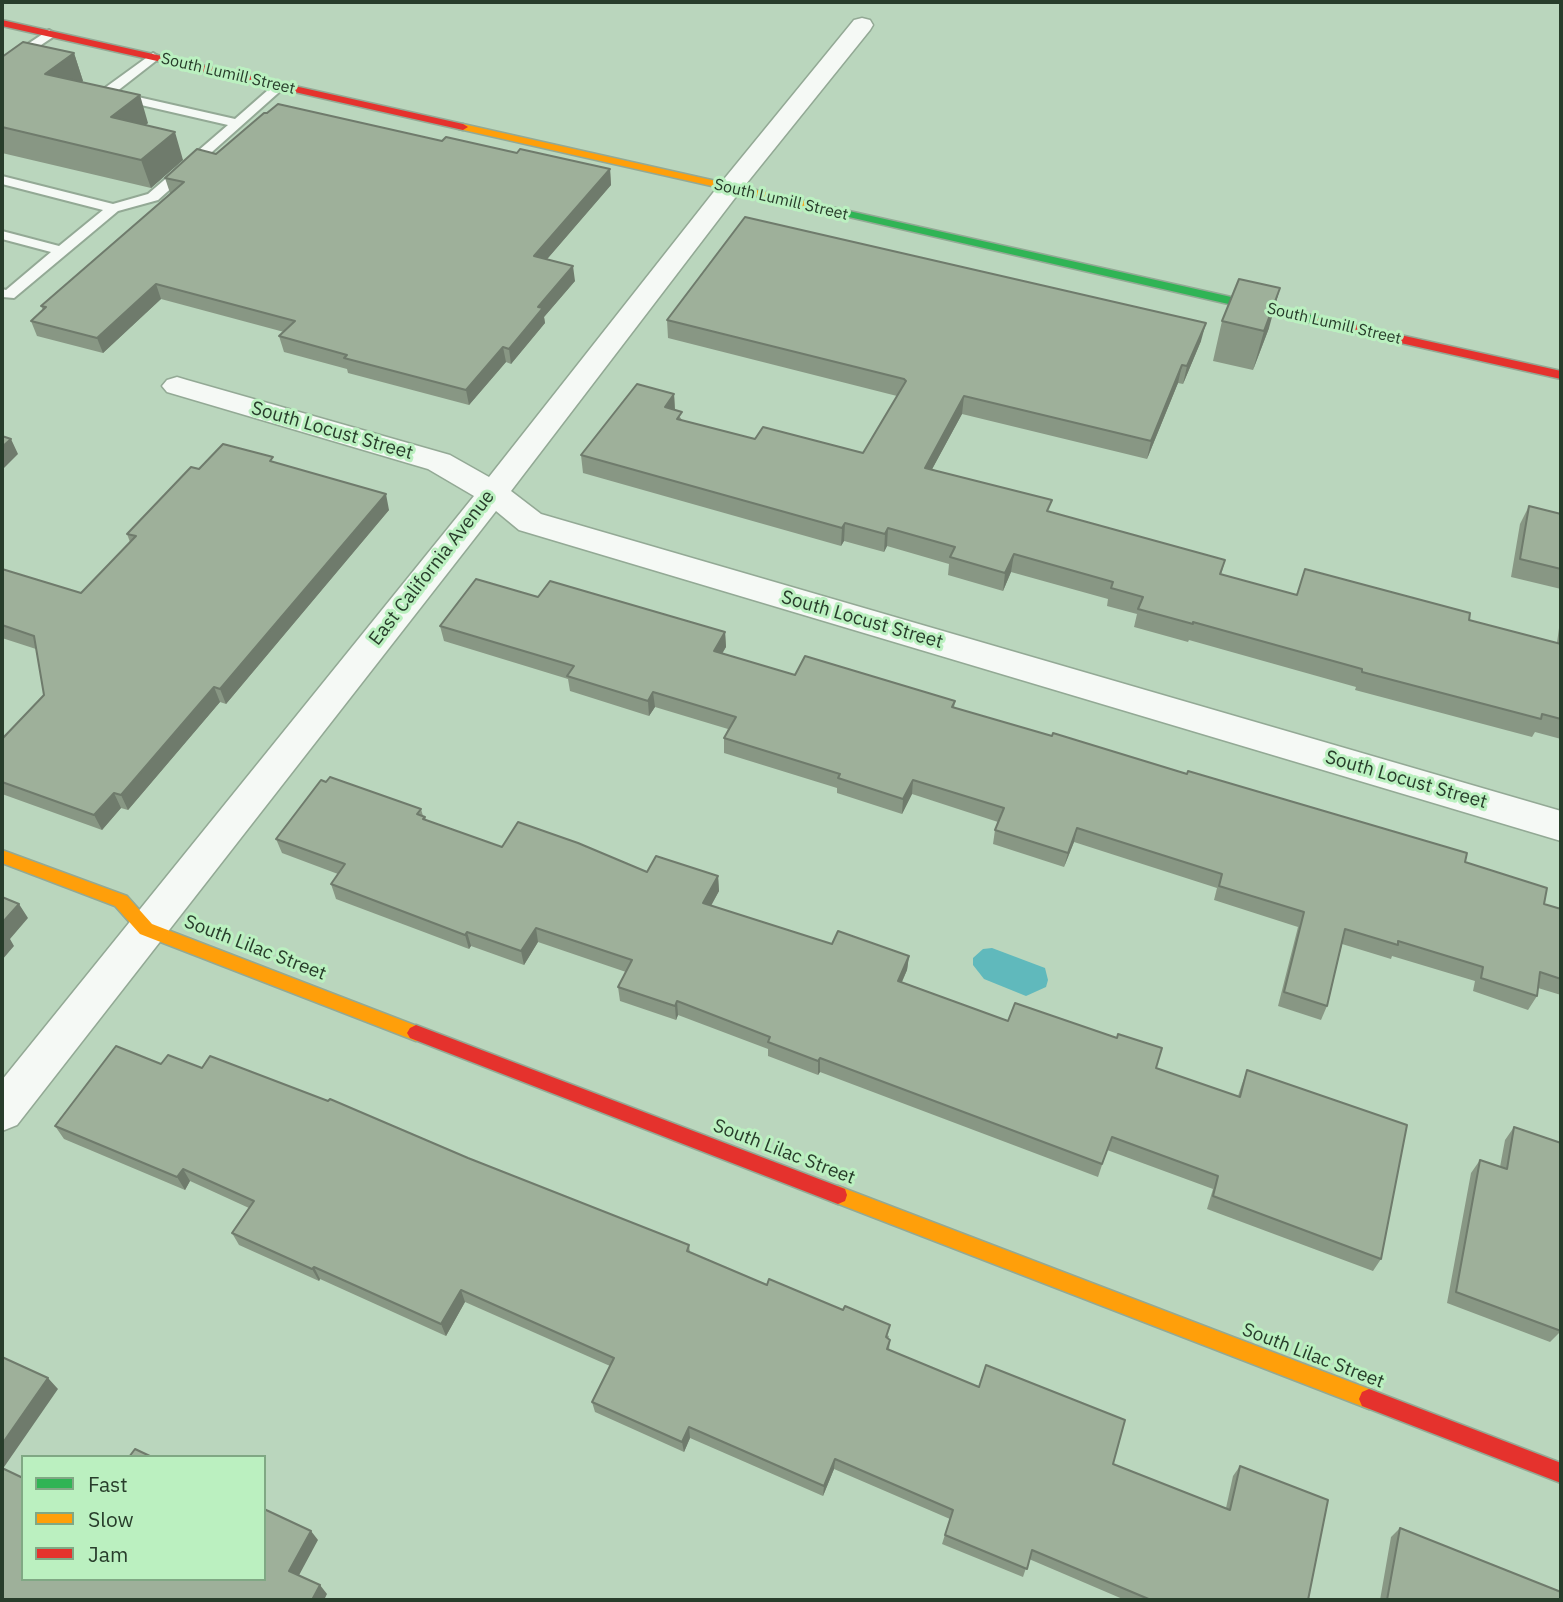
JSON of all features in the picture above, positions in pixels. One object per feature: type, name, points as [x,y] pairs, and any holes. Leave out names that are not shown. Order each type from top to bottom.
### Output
[{"type":"street","name":"South Lumill Street","points":[[2,23],[1561,375]]},
{"type":"street","name":"East California Avenue","points":[[2,1112],[493,493],[729,189],[862,25]]},
{"type":"street","name":"South Locust Street","points":[[177,386],[439,462],[493,493],[530,522],[1561,826]]},
{"type":"street","name":"South Lilac Street","points":[[2,856],[121,901],[146,929],[1561,1474]]},
{"type":"lane","points":[[2,67],[49,34]]},
{"type":"lane","points":[[153,57],[106,93],[235,123]]},
{"type":"lane","points":[[2,293],[9,295],[113,208],[153,197],[280,86]]},
{"type":"lane","points":[[2,180],[113,208]]},
{"type":"lane","points":[[2,235],[62,251]]},
{"type":"water","points":[[992,948],[1045,968],[1048,980],[1046,987],[1026,996],[984,979],[973,965],[973,958],[983,949]]},
{"type":"building","points":[[23,42],[74,53],[45,74],[140,95],[111,117],[175,132],[141,160],[2,127],[2,57]]},
{"type":"building","points":[[278,104],[442,141],[446,137],[517,153],[520,149],[610,169],[534,256],[573,266],[538,307],[543,308],[509,349],[503,347],[466,390],[344,358],[347,355],[279,336],[295,321],[156,284],[97,338],[31,321],[46,307],[41,306],[184,182],[165,178],[197,149],[216,154]]},
{"type":"building","points":[[745,217],[1206,323],[1187,366],[1182,365],[1151,441],[964,396],[925,468],[1052,500],[1047,511],[1225,560],[1220,574],[1297,595],[1305,569],[1470,613],[1469,620],[1561,644],[1561,719],[1542,714],[1541,719],[1138,609],[1143,597],[1111,588],[1113,582],[1014,554],[1005,573],[950,557],[955,547],[888,528],[885,534],[845,523],[842,528],[581,455],[637,384],[674,394],[665,407],[682,412],[677,419],[755,439],[763,427],[863,453],[906,381],[904,379],[667,320]]},
{"type":"building","points":[[1239,279],[1280,288],[1264,331],[1222,321]]},
{"type":"building","points":[[2,436],[11,439],[2,447]]},
{"type":"building","points":[[223,444],[273,457],[270,461],[386,494],[220,689],[214,687],[121,795],[114,793],[94,815],[2,782],[2,739],[44,695],[34,636],[2,625],[2,569],[81,593],[136,536],[127,534],[191,467],[199,469]]},
{"type":"building","points":[[1529,506],[1561,514],[1561,569],[1520,559]]},
{"type":"building","points":[[476,579],[538,597],[550,581],[725,632],[714,651],[795,675],[805,656],[955,701],[952,707],[1052,736],[1053,733],[1187,774],[1188,771],[1467,853],[1465,862],[1547,888],[1544,904],[1561,909],[1561,979],[1540,972],[1537,996],[1481,978],[1483,967],[1398,941],[1398,945],[1345,929],[1327,1006],[1284,992],[1304,912],[1219,886],[1222,874],[1077,828],[1068,853],[995,830],[1004,808],[913,780],[903,799],[838,778],[840,774],[724,738],[736,717],[653,692],[648,701],[567,676],[574,666],[440,626]]},
{"type":"building","points":[[330,777],[421,809],[417,814],[425,817],[423,819],[502,847],[518,822],[578,843],[647,872],[656,856],[718,876],[703,903],[832,944],[838,931],[909,956],[898,981],[1008,1021],[1015,1003],[1117,1038],[1118,1034],[1162,1048],[1156,1068],[1240,1097],[1247,1070],[1407,1125],[1381,1259],[1213,1196],[1218,1176],[1112,1137],[1102,1164],[820,1058],[818,1061],[768,1042],[770,1037],[677,1001],[675,1006],[618,987],[632,960],[536,928],[521,951],[467,932],[465,935],[331,884],[345,864],[276,839],[321,780],[326,782]]},
{"type":"building","points":[[2,897],[19,904],[2,923]]},
{"type":"building","points":[[116,1046],[161,1064],[168,1055],[202,1068],[210,1056],[328,1101],[330,1099],[468,1158],[689,1245],[687,1251],[767,1285],[769,1279],[843,1310],[845,1306],[890,1325],[886,1337],[890,1340],[887,1349],[979,1387],[986,1365],[1125,1420],[1113,1464],[1230,1510],[1240,1466],[1328,1500],[1308,1600],[1151,1600],[1032,1550],[1027,1569],[945,1535],[953,1510],[835,1459],[824,1486],[689,1427],[682,1442],[592,1402],[614,1358],[461,1290],[441,1324],[232,1233],[254,1201],[183,1169],[177,1177],[55,1126]]},
{"type":"building","points":[[1514,1127],[1561,1143],[1561,1331],[1456,1292],[1480,1160],[1507,1169]]},
{"type":"building","points":[[2,1357],[48,1378],[2,1444]]},
{"type":"building","points":[[135,1449],[148,1455],[130,1455]]},
{"type":"building","points":[[2,1468],[21,1477],[21,1581],[266,1581],[266,1510],[311,1531],[289,1571],[320,1585],[312,1600],[2,1600]]},
{"type":"building","points":[[1400,1528],[1561,1592],[1561,1600],[1387,1600]]},
{"type":"traffic: fast","points":[[818,207],[1320,321]]},
{"type":"traffic: slow","points":[[463,127],[818,207]]},
{"type":"traffic: slow","points":[[2,856],[121,901],[146,929],[416,1033]]},
{"type":"traffic: slow","points":[[838,1195],[1369,1399]]},
{"type":"traffic: jam","points":[[2,23],[463,127]]},
{"type":"traffic: jam","points":[[1320,321],[1561,375]]},
{"type":"traffic: jam","points":[[416,1033],[838,1195]]},
{"type":"traffic: jam","points":[[1369,1399],[1561,1473]]}]
